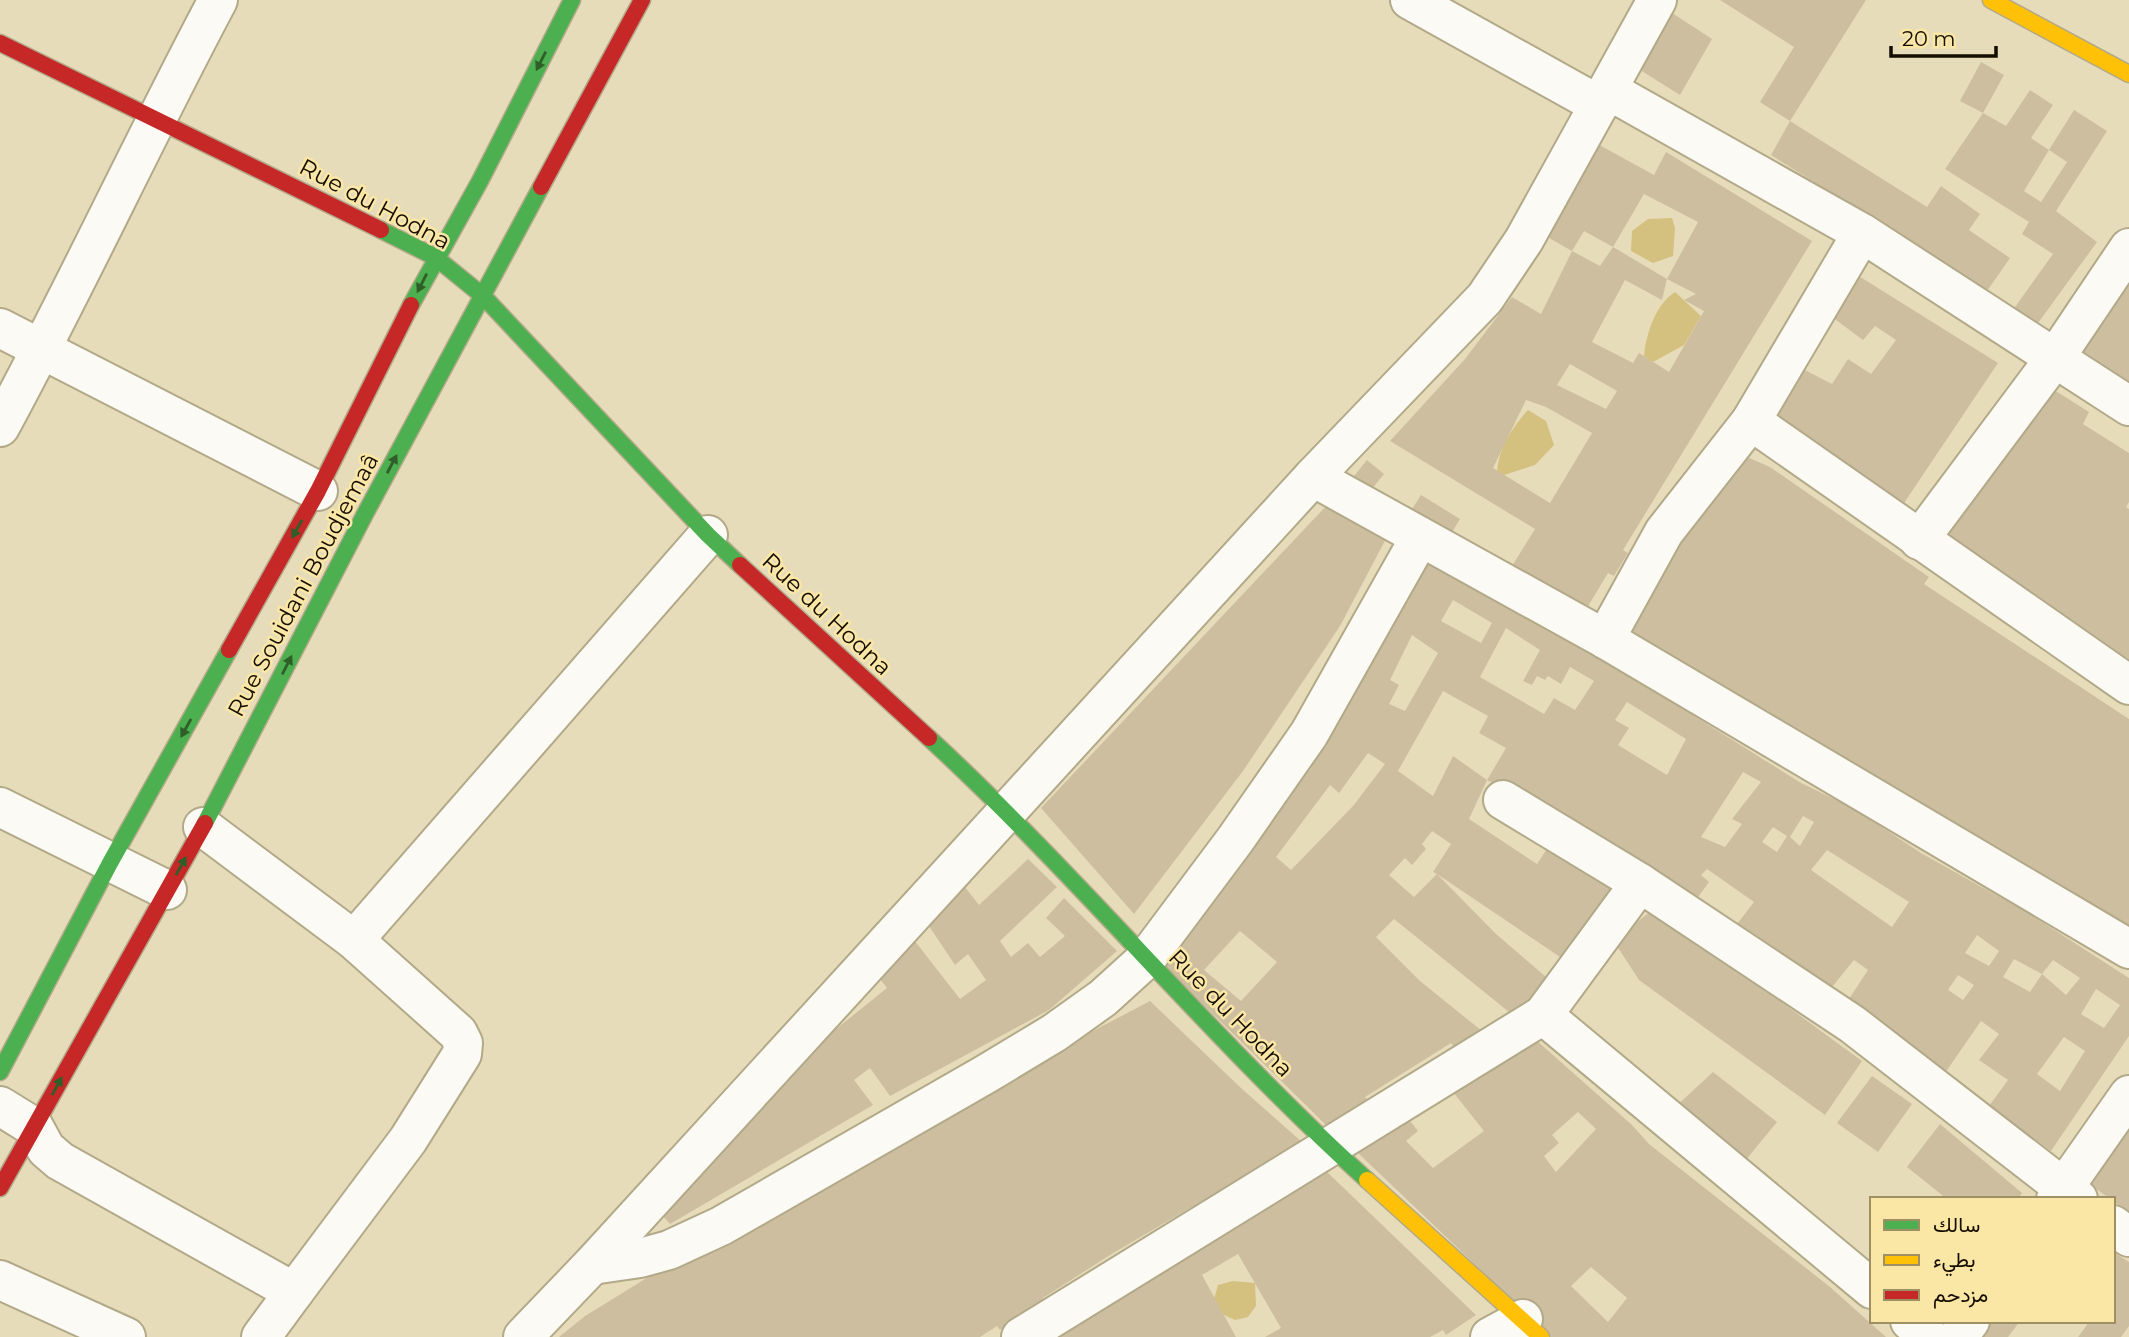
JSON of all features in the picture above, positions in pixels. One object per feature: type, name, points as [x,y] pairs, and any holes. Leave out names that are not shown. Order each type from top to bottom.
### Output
[{"type":"main road","name":"Rue Souidani Boudjemaâ","points":[[0,1072],[110,863],[318,491],[435,257],[480,181],[572,0]]},
{"type":"main road","name":"Rue Souidani Boudjemaâ","points":[[0,1188],[203,827],[365,514],[642,0]]},
{"type":"main road","points":[[1991,0],[2129,74]]},
{"type":"main road","name":"Rue du Hodna","points":[[0,43],[435,257],[483,296],[708,535],[1006,809],[1146,959],[1330,1147],[1532,1328]]},
{"type":"street","points":[[0,427],[42,349],[155,117],[218,0]]},
{"type":"street","points":[[1410,0],[1862,233],[2129,406]]},
{"type":"street","points":[[523,1337],[592,1265],[1006,809],[1313,477],[1485,298],[1524,240],[1657,0]]},
{"type":"street","points":[[1605,639],[1664,532],[1751,421],[1862,233]]},
{"type":"street","points":[[1919,540],[2055,358],[2129,248]]},
{"type":"street","points":[[0,328],[318,491]]},
{"type":"street","points":[[1751,421],[2129,685]]},
{"type":"street","points":[[1313,477],[1605,639],[2129,949]]},
{"type":"street","points":[[354,940],[708,535]]},
{"type":"street","points":[[592,1265],[640,1258],[669,1250],[721,1226],[1054,1033],[1103,998],[1146,959],[1235,840],[1309,734],[1419,538]]},
{"type":"street","points":[[1503,800],[1640,883],[1852,1024],[2066,1195],[2129,1095]]},
{"type":"street","points":[[0,807],[167,890]]},
{"type":"street","points":[[203,827],[354,940],[458,1033],[463,1043],[462,1054],[408,1140],[261,1337]]},
{"type":"street","points":[[1021,1337],[1543,1015],[1640,883]]},
{"type":"street","points":[[1543,1015],[1870,1287]]},
{"type":"street","points":[[0,1106],[34,1127],[46,1149],[60,1161],[294,1292]]},
{"type":"street","points":[[0,1280],[121,1336]]},
{"type":"street","points":[[1912,1323],[1929,1337]]},
{"type":"street","points":[[1490,1337],[1532,1328]]},
{"type":"shaded area","points":[[1672,218],[1675,228],[1673,256],[1653,263],[1631,251],[1632,231],[1648,219]]},
{"type":"shaded area","points":[[1675,292],[1701,316],[1684,345],[1653,362],[1644,356],[1647,338],[1657,311]]},
{"type":"shaded area","points":[[1528,410],[1546,421],[1554,445],[1535,465],[1504,475],[1497,471],[1500,454],[1512,431]]},
{"type":"shaded area","points":[[1233,1281],[1255,1283],[1256,1306],[1248,1317],[1235,1320],[1224,1315],[1214,1299],[1218,1285]]},
{"type":"building","points":[[1720,0],[1866,0],[1790,121],[1760,102],[1794,47]]},
{"type":"building","points":[[1672,13],[1712,39],[1680,95],[1637,68]]},
{"type":"building","points":[[1981,62],[2004,75],[1983,113],[1960,101]]},
{"type":"building","points":[[2030,90],[2053,105],[2031,138],[2049,150],[2074,110],[2107,131],[2056,211],[2097,242],[2033,330],[2010,314],[2053,254],[2022,234],[2029,222],[1945,169],[1983,113],[2006,126]],"holes":[[[2049,150],[2067,162],[2041,202],[2024,191]]]},
{"type":"building","points":[[1790,121],[1927,207],[1941,186],[1980,214],[1969,230],[2010,258],[1985,294],[1905,239],[1771,155]]},
{"type":"building","points":[[1594,142],[1654,175],[1666,152],[1812,241],[1623,550],[1628,553],[1614,576],[1608,573],[1581,618],[1507,574],[1535,529],[1390,441],[1465,359],[1512,297],[1541,314],[1572,251],[1542,234]],"holes":[[[1644,194],[1698,222],[1667,279],[1613,247]],[[1584,231],[1613,247],[1600,266],[1572,251]],[[1667,279],[1696,294],[1684,300],[1704,311],[1669,372],[1639,353],[1633,363],[1592,342],[1625,280],[1662,300]],[[1570,364],[1617,391],[1606,409],[1557,385]],[[1526,400],[1546,407],[1592,433],[1550,503],[1493,468]]]},
{"type":"building","points":[[1846,268],[1998,363],[1900,509],[1765,414]],"holes":[[[1832,317],[1863,340],[1875,326],[1896,340],[1871,374],[1848,359],[1832,384],[1797,366]]]},
{"type":"building","points":[[2129,270],[2129,386],[2073,350]]},
{"type":"building","points":[[2051,388],[2089,412],[2083,424],[2129,453],[2129,502],[2126,507],[2129,509],[2129,668],[1928,534]]},
{"type":"building","points":[[1745,456],[1770,467],[1929,577],[1924,584],[2129,719],[2129,929],[1858,766],[1616,628]]},
{"type":"building","points":[[1367,460],[1384,474],[1367,495],[1350,481]]},
{"type":"building","points":[[1421,495],[1460,519],[1446,542],[1407,517]]},
{"type":"building","points":[[1328,504],[1388,535],[1340,626],[1243,771],[1134,914],[1041,808]]},
{"type":"building","points":[[1429,557],[1616,667],[1801,783],[1853,808],[1921,853],[2028,913],[2129,978],[2129,1036],[2051,1151],[1989,1106],[2008,1080],[1979,1060],[1999,1034],[1981,1021],[1945,1073],[1845,1005],[1868,970],[1854,960],[1827,993],[1734,928],[1754,902],[1707,869],[1701,875],[1709,882],[1693,904],[1540,807],[1487,780],[1469,819],[1537,864],[1552,841],[1617,885],[1566,961],[1437,874],[1496,934],[1546,977],[1544,989],[1509,1012],[1394,919],[1376,937],[1420,981],[1482,1031],[1455,1048],[1451,1043],[1365,1097],[1369,1101],[1329,1128],[1157,959],[1252,836],[1311,768],[1354,685]],"holes":[[[1453,600],[1492,623],[1481,643],[1441,621]],[[1506,628],[1540,650],[1523,681],[1532,685],[1537,676],[1545,680],[1548,676],[1561,684],[1570,667],[1594,681],[1575,710],[1554,698],[1544,714],[1480,677]],[[1412,635],[1438,653],[1405,711],[1389,704],[1399,685],[1390,680]],[[1443,691],[1488,716],[1479,733],[1506,748],[1487,780],[1453,756],[1433,796],[1398,771]],[[1627,702],[1686,739],[1667,775],[1618,745],[1629,728],[1615,720]],[[1368,753],[1385,764],[1353,806],[1291,870],[1276,857],[1330,785],[1339,793]],[[1743,772],[1761,782],[1732,819],[1742,824],[1725,847],[1701,837]],[[1803,816],[1814,822],[1800,846],[1790,837]],[[1773,827],[1787,836],[1777,852],[1762,842]],[[1432,831],[1451,844],[1433,872],[1437,874],[1414,897],[1389,875],[1405,858],[1412,865],[1426,849],[1422,844]],[[1827,850],[1909,902],[1892,927],[1811,870]],[[1240,931],[1277,962],[1241,1001],[1204,970]],[[1977,935],[1999,951],[1989,966],[1965,953]],[[2014,959],[2042,974],[2030,992],[2003,977]],[[2053,960],[2080,978],[2066,995],[2042,974]],[[1958,975],[1974,985],[1963,1000],[1948,990]],[[2096,989],[2120,1005],[2104,1028],[2081,1014]],[[2064,1037],[2085,1051],[2060,1091],[2037,1074]]]},
{"type":"building","points":[[1028,859],[1057,887],[1000,941],[1011,957],[1028,943],[1040,957],[1065,936],[1046,918],[1064,898],[1117,951],[1049,1010],[890,1096],[870,1068],[854,1080],[873,1105],[670,1224],[655,1207],[810,1050],[887,988],[878,976],[914,940],[960,999],[986,980],[968,954],[955,965],[927,923],[961,882],[979,905]]},
{"type":"building","points":[[1654,909],[1862,1061],[1825,1115],[1639,980],[1613,940]]},
{"type":"building","points":[[1150,1001],[1302,1142],[1110,1255],[1043,1298],[1045,1302],[1000,1330],[997,1326],[980,1337],[559,1337],[585,1316],[676,1260],[1031,1070],[1028,1065]]},
{"type":"building","points":[[1536,1040],[1632,1125],[1649,1144],[1830,1287],[1886,1337],[1551,1337],[1357,1152],[1407,1117],[1418,1131],[1406,1141],[1433,1168],[1484,1131],[1453,1092]],"holes":[[[1578,1112],[1596,1129],[1556,1172],[1544,1156],[1559,1143],[1552,1135]],[[1591,1267],[1627,1298],[1608,1322],[1571,1286]]]},
{"type":"building","points":[[1713,1072],[1777,1122],[1740,1167],[1673,1109]]},
{"type":"building","points":[[1872,1076],[1912,1104],[1878,1152],[1837,1123]]},
{"type":"building","points":[[2129,1119],[2129,1213],[2115,1203],[2115,1197],[2107,1197],[2083,1179]]},
{"type":"building","points":[[1940,1124],[2022,1193],[2019,1197],[1944,1197],[1907,1167]]},
{"type":"building","points":[[1325,1170],[1476,1315],[1446,1335],[1443,1330],[1430,1337],[1265,1337],[1281,1328],[1238,1254],[1202,1275],[1236,1337],[1048,1337]]},
{"type":"building","points":[[2115,1253],[2129,1262],[2129,1326],[2121,1337],[2078,1337],[2088,1323],[2115,1323]]},
{"type":"building","points":[[1985,1323],[2018,1323],[2008,1337],[1975,1337]]},
{"type":"traffic: fast","points":[[411,305],[480,181],[572,0]]},
{"type":"traffic: fast","points":[[205,823],[365,514],[541,187]]},
{"type":"traffic: fast","points":[[381,230],[435,257],[483,296],[708,535],[740,565]]},
{"type":"traffic: fast","points":[[0,1072],[110,863],[229,650]]},
{"type":"traffic: fast","points":[[929,738],[1040,847],[1255,1072],[1367,1180]]},
{"type":"traffic: slow","points":[[1991,0],[2129,74]]},
{"type":"traffic: slow","points":[[1367,1180],[1541,1337]]},
{"type":"traffic: jam","points":[[541,187],[642,0]]},
{"type":"traffic: jam","points":[[0,43],[381,230]]},
{"type":"traffic: jam","points":[[229,650],[318,491],[411,305]]},
{"type":"traffic: jam","points":[[740,565],[929,738]]},
{"type":"traffic: jam","points":[[0,1188],[205,823]]}]
